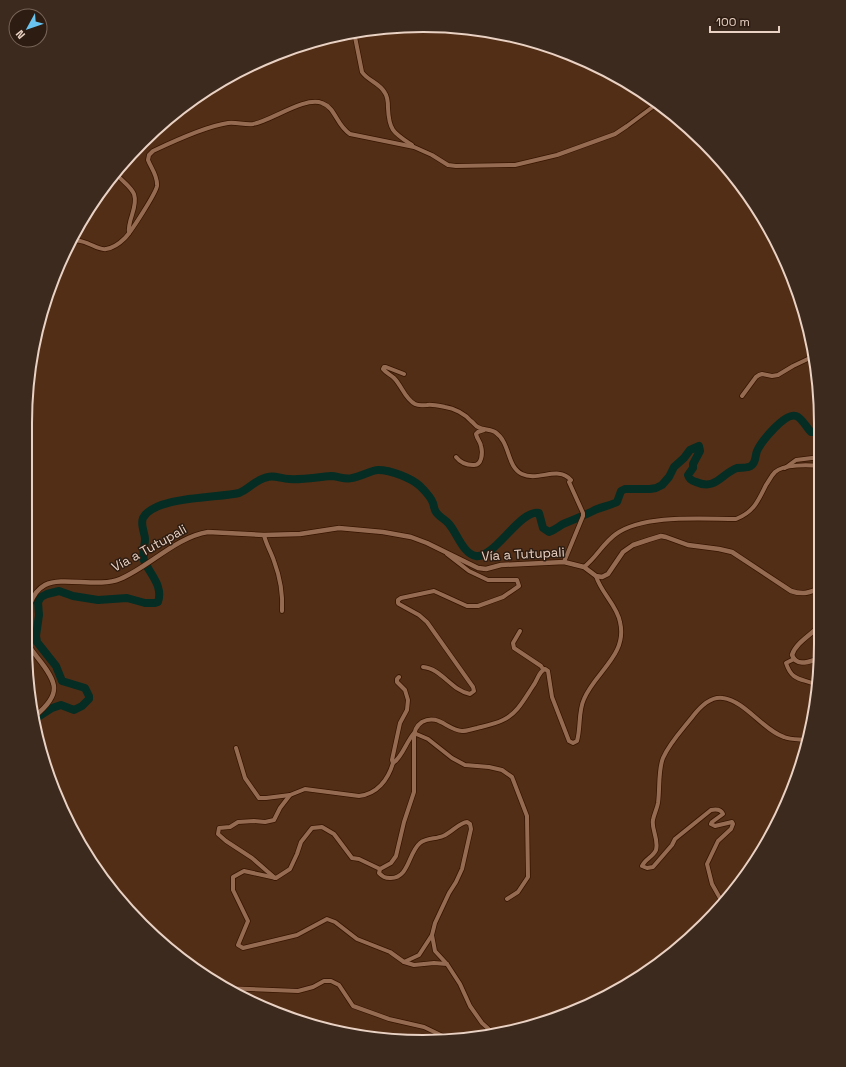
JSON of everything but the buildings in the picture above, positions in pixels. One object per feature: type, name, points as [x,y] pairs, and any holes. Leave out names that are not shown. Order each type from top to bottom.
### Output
[{"type":"street","points":[[355,38],[364,76],[382,88],[388,100],[391,126],[394,132],[397,136],[414,147],[432,155],[448,165],[515,165],[557,156],[614,134],[652,107]]},
{"type":"street","points":[[77,241],[86,242],[102,250],[108,249],[121,242],[129,234],[157,186],[156,175],[148,160],[149,155],[159,148],[214,126],[230,123],[252,124],[289,109],[315,101],[323,103],[329,107],[343,130],[350,134],[414,147]]},
{"type":"street","points":[[119,177],[132,190],[136,198],[136,204],[128,228],[129,234]]},
{"type":"street","points":[[742,396],[759,375],[778,375],[808,359]]},
{"type":"street","points":[[404,374],[386,367],[383,369],[394,378],[410,401],[415,404],[420,406],[440,406],[453,409],[466,417],[477,427],[493,431],[503,440],[514,469],[518,472],[536,478],[559,473],[569,477],[571,480],[569,482],[583,513],[582,519],[564,562]]},
{"type":"street","points":[[456,457],[459,461],[477,466],[480,461],[481,446],[476,434],[487,429]]},
{"type":"street","points":[[785,468],[796,460],[814,458]]},
{"type":"street","points":[[584,567],[592,561],[614,535],[641,522],[689,519],[736,519],[752,509],[774,472],[800,465],[814,466]]},
{"type":"street","name":"Vía a Tutupali","points":[[32,598],[38,589],[45,584],[93,583],[120,579],[149,563],[188,538],[202,533],[264,535],[300,534],[339,528],[349,528],[412,537],[478,568],[501,565],[564,562],[584,567],[596,576]]},
{"type":"street","points":[[264,535],[280,581],[283,601],[282,611]]},
{"type":"street","points":[[520,631],[513,643],[514,648],[548,671],[552,697],[569,741],[575,742],[577,741],[578,737],[583,700],[615,654],[621,634],[618,614],[599,585],[596,576],[602,577],[608,574],[618,557],[633,545],[661,536],[671,538],[688,545],[732,552],[791,590],[798,593],[808,593],[814,590]]},
{"type":"street","points":[[423,667],[428,667],[455,687],[466,693],[470,694],[474,691],[473,687],[427,622],[419,615],[399,604],[398,600],[401,598],[434,591],[468,606],[478,606],[503,597],[519,586],[517,580],[488,580],[469,571],[446,552]]},
{"type":"street","points":[[813,660],[798,663],[792,655],[795,649],[814,633]]},
{"type":"street","points":[[32,650],[52,678],[54,686],[52,697],[39,713]]},
{"type":"street","points":[[794,659],[786,663],[788,670],[794,677],[812,683]]},
{"type":"street","points":[[380,869],[392,863],[396,856],[404,822],[414,792],[415,729],[420,724],[430,719],[436,719],[453,729],[461,731],[497,723],[514,713],[543,669]]},
{"type":"street","points":[[236,748],[245,778],[259,798],[290,795],[305,789],[359,796],[372,793],[384,781],[390,771],[393,763],[392,760],[400,723],[407,710],[408,700],[405,690],[397,682],[399,677]]},
{"type":"street","points":[[720,898],[708,871],[707,864],[718,841],[731,830],[733,824],[732,822],[714,826],[711,824],[724,814],[718,809],[711,810],[675,839],[672,845],[653,867],[646,868],[642,866],[644,862],[655,852],[657,844],[652,822],[658,806],[663,757],[678,734],[698,710],[713,698],[723,698],[733,701],[784,738],[802,740]]},
{"type":"street","points":[[393,763],[397,760],[408,739],[414,734]]},
{"type":"street","points":[[414,734],[428,739],[452,758],[466,765],[502,770],[512,777],[527,816],[528,877],[518,892],[507,899]]},
{"type":"street","points":[[276,878],[252,858],[218,834],[219,828],[230,827],[238,822],[266,822],[274,820],[280,808],[290,795]]},
{"type":"street","points":[[380,869],[379,873],[385,878],[394,878],[404,872],[413,852],[422,841],[444,836],[463,822],[470,824],[471,829],[462,869],[443,904],[432,935],[418,955],[404,962]]},
{"type":"street","points":[[380,869],[359,859],[352,858],[334,834],[322,827],[312,828],[301,842],[290,869],[276,878],[244,871],[233,877],[233,890],[248,922],[239,941],[239,947],[243,948],[297,934],[327,919],[335,922],[357,939],[390,952],[404,962],[414,965],[434,963],[447,964]]},
{"type":"street","points":[[432,935],[436,951],[447,964],[460,984],[470,1006],[482,1023],[489,1029]]},
{"type":"street","points":[[238,989],[298,991],[313,987],[324,981],[331,981],[338,985],[354,1006],[389,1019],[424,1027],[439,1034]]},
{"type":"waterway","points":[[39,716],[52,708],[61,705],[74,710],[82,706],[89,699],[89,696],[85,688],[62,681],[56,666],[37,642],[36,636],[39,615],[38,602],[41,597],[59,591],[73,596],[98,600],[127,598],[145,603],[158,602],[158,586],[144,560],[143,554],[145,539],[142,523],[143,518],[149,511],[160,506],[187,499],[239,493],[260,480],[270,477],[286,479],[305,479],[331,476],[349,478],[375,470],[383,470],[400,475],[420,486],[431,499],[436,512],[449,524],[467,551],[476,556],[483,555],[491,550],[524,518],[532,514],[539,513],[543,528],[549,532],[563,524],[617,502],[621,491],[625,489],[656,488],[662,485],[669,477],[674,467],[690,450],[699,446],[700,451],[693,464],[693,468],[688,475],[693,481],[709,484],[714,483],[732,470],[752,465],[755,461],[757,451],[763,441],[780,423],[791,416],[798,417],[811,432],[814,432]]}]
